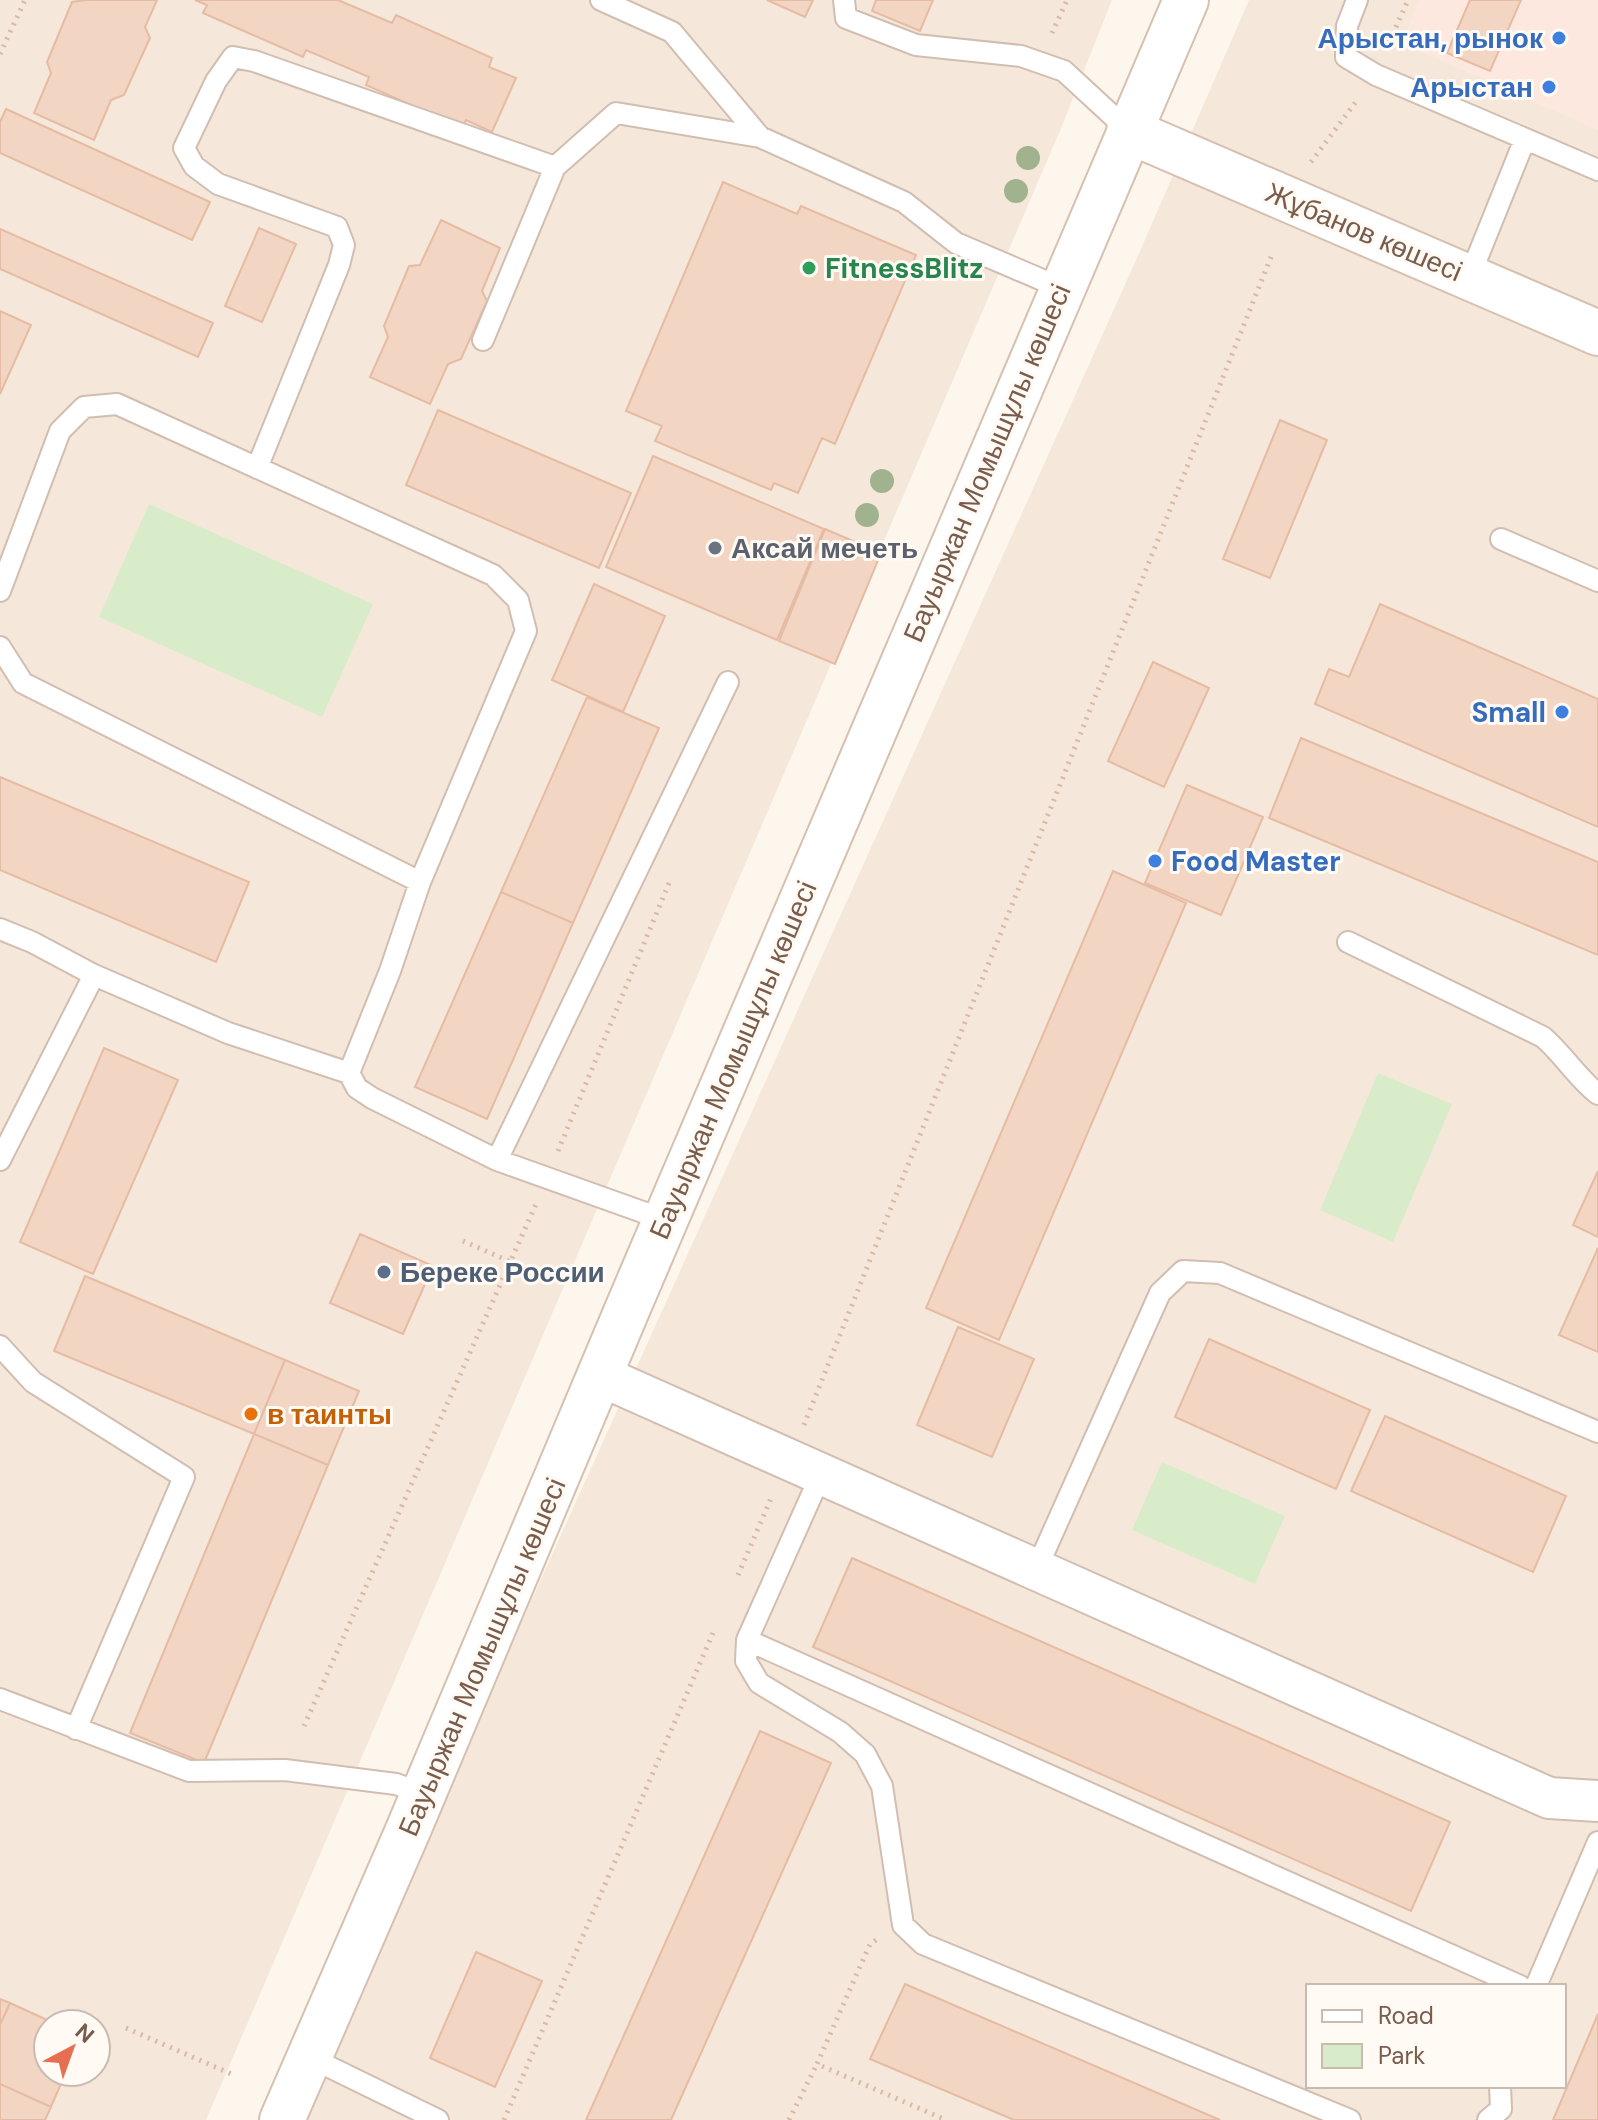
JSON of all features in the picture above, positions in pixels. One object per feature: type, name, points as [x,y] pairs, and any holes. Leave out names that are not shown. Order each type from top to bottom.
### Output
[{"type":"main road","name":"Бауыржан Момышұлы көшесі","points":[[282,2120],[424,1794],[665,1220],[1186,0]]},
{"type":"main road","name":"Жұбанов көшесі","points":[[1129,131],[1598,333]]},
{"type":"street","points":[[601,1376],[1549,1798],[1598,1801]]},
{"type":"lane","points":[[601,0],[672,32],[760,137]]},
{"type":"lane","points":[[844,0],[846,18],[916,45],[1021,56],[1064,71],[1129,131]]},
{"type":"lane","points":[[1357,0],[1347,26],[1346,57],[1376,75],[1598,170]]},
{"type":"lane","points":[[257,468],[339,265],[344,245],[337,227],[218,184],[194,166],[184,148],[216,81],[233,57],[254,61],[555,167]]},
{"type":"lane","points":[[483,340],[555,167],[616,113],[760,137],[904,202],[956,243],[1061,288]]},
{"type":"lane","points":[[1469,278],[1525,139]]},
{"type":"lane","points":[[0,591],[60,431],[84,407],[117,404],[493,575],[518,600],[526,631],[420,882],[390,971],[349,1073]]},
{"type":"lane","points":[[1501,539],[1598,581]]},
{"type":"lane","points":[[0,647],[23,683],[420,882]]},
{"type":"lane","points":[[497,1160],[728,682]]},
{"type":"lane","points":[[0,929],[94,975],[228,1033],[349,1073],[357,1088],[372,1098],[497,1160],[665,1220]]},
{"type":"lane","points":[[1348,942],[1543,1037],[1563,1054],[1581,1081],[1598,1094]]},
{"type":"lane","points":[[0,1160],[94,975]]},
{"type":"lane","points":[[1036,1570],[1160,1293],[1183,1271],[1220,1273],[1598,1432]]},
{"type":"lane","points":[[0,1346],[33,1382],[184,1477],[76,1729]]},
{"type":"lane","points":[[805,1465],[747,1640],[746,1661],[759,1683],[840,1732],[865,1754],[882,1786],[903,1925],[923,1944],[1350,2120]]},
{"type":"lane","points":[[747,1640],[1516,1984]]},
{"type":"lane","points":[[0,1699],[189,1771],[285,1770],[396,1784],[424,1794]]},
{"type":"lane","points":[[1537,1984],[1598,1842]]},
{"type":"lane","points":[[309,2057],[438,2120]]},
{"type":"lane","points":[[1488,2120],[1501,2109],[1500,2088]]},
{"type":"path","points":[[0,54],[25,0]]},
{"type":"path","points":[[1052,33],[1067,0]]},
{"type":"path","points":[[733,1587],[805,1465],[820,1388],[1273,252]]},
{"type":"path","points":[[304,1726],[511,1262],[674,870]]},
{"type":"path","points":[[463,1241],[511,1262]]},
{"type":"path","points":[[504,2120],[721,1616]]},
{"type":"path","points":[[789,2120],[870,1944],[903,1925]]},
{"type":"path","points":[[126,2028],[236,2076]]},
{"type":"path","points":[[817,2064],[946,2120]]},
{"type":"shaded area","points":[[0,0],[1112,0],[1062,126],[206,2120],[0,2120]]},
{"type":"shaded area","points":[[1249,0],[1598,0],[1598,2120],[297,2120],[1137,258]]},
{"type":"shaded area","name":"Арыстан","points":[[1419,0],[1598,0],[1598,130],[1402,43]]},
{"type":"green space","points":[[149,504],[373,604],[322,717],[99,617]]},
{"type":"green space","points":[[1378,1073],[1452,1104],[1393,1242],[1320,1210]]},
{"type":"green space","points":[[1162,1462],[1285,1516],[1255,1584],[1132,1530]]},
{"type":"building","points":[[157,0],[145,27],[150,38],[124,95],[111,100],[94,140],[34,113],[51,73],[47,62],[72,2]]},
{"type":"building","points":[[195,0],[338,0],[392,23],[396,15],[492,58],[489,67],[516,78],[492,132],[466,120],[462,128],[366,85],[369,77],[306,50],[303,57],[203,13],[207,5]]},
{"type":"building","points":[[767,0],[813,0],[805,17]]},
{"type":"building","points":[[876,0],[933,0],[920,31],[872,11]]},
{"type":"building","points":[[1470,0],[1521,0],[1490,71],[1447,53]]},
{"type":"building","points":[[6,109],[210,202],[192,240],[0,153],[0,122]]},
{"type":"building","points":[[723,182],[797,214],[801,206],[916,255],[835,444],[822,438],[798,493],[774,483],[771,490],[655,441],[662,426],[626,411]]},
{"type":"building","points":[[441,220],[500,248],[482,291],[487,301],[461,359],[448,364],[430,404],[370,377],[388,337],[384,326],[409,266],[420,265]]},
{"type":"building","points":[[259,228],[296,244],[262,322],[225,306]]},
{"type":"building","points":[[0,229],[213,323],[198,357],[0,269]]},
{"type":"building","points":[[0,311],[31,325],[0,394]]},
{"type":"building","points":[[438,410],[631,493],[599,568],[406,485]]},
{"type":"building","points":[[1280,420],[1327,440],[1270,578],[1223,559]]},
{"type":"building","name":"Аксай мечеть","points":[[653,456],[824,529],[777,640],[606,567]]},
{"type":"building","points":[[825,529],[881,553],[835,664],[779,641]]},
{"type":"building","points":[[594,584],[665,616],[623,712],[552,680]]},
{"type":"building","points":[[1380,604],[1598,699],[1598,827],[1315,704],[1329,669],[1349,677]]},
{"type":"building","points":[[1153,662],[1209,688],[1164,787],[1108,761]]},
{"type":"building","points":[[587,697],[659,728],[573,923],[501,892]]},
{"type":"building","points":[[1301,738],[1598,862],[1598,955],[1269,818]]},
{"type":"building","points":[[0,777],[249,882],[216,962],[0,870]]},
{"type":"building","points":[[1187,785],[1263,817],[1221,915],[1145,883]]},
{"type":"building","points":[[1113,871],[1186,903],[999,1340],[926,1308]]},
{"type":"building","points":[[501,892],[573,923],[487,1119],[415,1087]]},
{"type":"building","points":[[104,1048],[178,1080],[93,1274],[20,1242]]},
{"type":"building","points":[[1598,1171],[1598,1237],[1573,1225]]},
{"type":"building","points":[[360,1234],[433,1266],[403,1334],[330,1303]]},
{"type":"building","points":[[1598,1248],[1598,1352],[1559,1335]]},
{"type":"building","points":[[85,1276],[285,1360],[254,1434],[54,1351]]},
{"type":"building","points":[[958,1327],[1034,1359],[992,1457],[917,1425]]},
{"type":"building","points":[[1209,1339],[1370,1410],[1336,1489],[1175,1417]]},
{"type":"building","points":[[285,1360],[359,1391],[328,1465],[254,1434]]},
{"type":"building","points":[[1385,1416],[1566,1496],[1533,1572],[1351,1491]]},
{"type":"building","points":[[254,1434],[328,1465],[204,1763],[130,1733]]},
{"type":"building","points":[[852,1558],[1450,1822],[1411,1911],[813,1647]]},
{"type":"building","points":[[760,1731],[831,1763],[671,2120],[586,2120]]},
{"type":"building","points":[[476,1952],[542,1981],[495,2087],[430,2058]]},
{"type":"building","points":[[905,1984],[1220,2120],[1014,2120],[870,2059]]},
{"type":"building","points":[[0,1999],[10,2003],[0,2025]]},
{"type":"building","points":[[10,2003],[32,2013],[32,2088],[59,2088],[51,2107],[0,2084],[0,2025]]},
{"type":"building","points":[[1598,2014],[1598,2120],[1553,2120]]},
{"type":"building","points":[[0,2084],[51,2107],[45,2120],[0,2120]]},
{"type":"place","name":"Арыстан, рынок","points":[[1559,38]]},
{"type":"place","name":"Арыстан","points":[[1549,87]]},
{"type":"place","name":"FitnessBlitz","points":[[809,268]]},
{"type":"place","name":"Аксай мечеть","points":[[715,548]]},
{"type":"place","name":"Small","points":[[1562,712]]},
{"type":"place","name":"Food Master","points":[[1155,861]]},
{"type":"place","name":"Береке России","points":[[384,1272]]},
{"type":"place","name":"в таинты","points":[[251,1414]]}]
